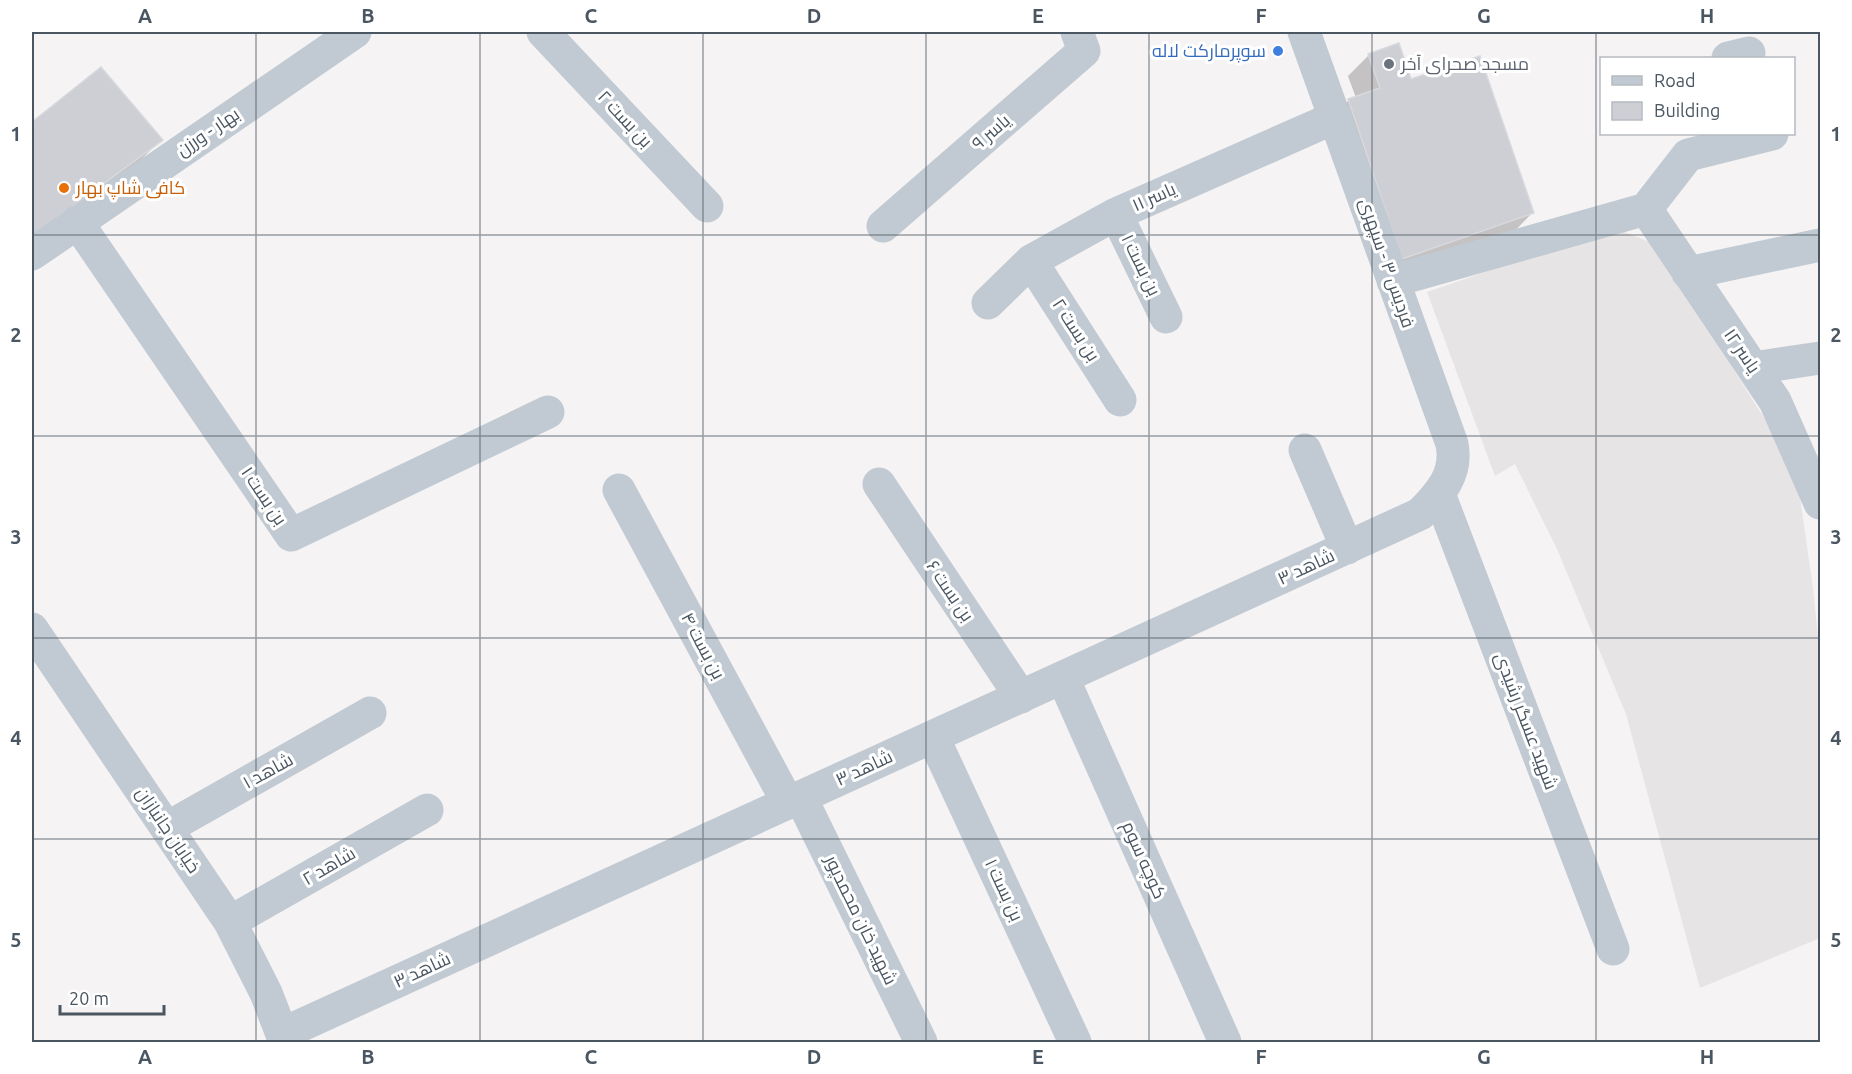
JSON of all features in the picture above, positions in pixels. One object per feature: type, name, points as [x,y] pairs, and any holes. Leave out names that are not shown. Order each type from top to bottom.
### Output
[{"type":"street","name":"بهار - ورزن","points":[[32,254],[355,32]]},
{"type":"street","name":"بن بست ۲","points":[[543,32],[707,206]]},
{"type":"street","name":"یاسر ۹","points":[[883,226],[1084,51],[1077,32]]},
{"type":"street","name":"فردیس ۳ - سپهری","points":[[1304,32],[1452,444],[1454,464],[1450,477],[1439,494]]},
{"type":"street","name":"یاسر ۱۱","points":[[988,303],[1031,261],[1116,214],[1336,117]]},
{"type":"street","points":[[1393,281],[1646,209],[1688,155],[1729,139],[1763,135]]},
{"type":"street","name":"یاسر ۱۲","points":[[1646,209],[1775,401],[1821,503]]},
{"type":"street","name":"بن بست ۱","points":[[1116,214],[1166,317]]},
{"type":"street","name":"بن بست ۱","points":[[77,222],[291,535],[548,412]]},
{"type":"street","points":[[1689,273],[1821,245]]},
{"type":"street","name":"بن بست ۲","points":[[1031,261],[1120,400]]},
{"type":"street","points":[[1753,368],[1821,358]]},
{"type":"street","points":[[1305,450],[1347,548]]},
{"type":"street","name":"بن بست ۶","points":[[879,484],[1021,697]]},
{"type":"street","name":"بن بست ۴","points":[[618,490],[794,800]]},
{"type":"street","name":"شاهد ۳","points":[[284,1038],[794,800],[1420,514],[1439,494]]},
{"type":"street","name":"شهید عسگر رشیدی","points":[[1439,494],[1613,949]]},
{"type":"street","name":"خیابان جانبازان","points":[[32,629],[230,922],[266,993],[284,1038]]},
{"type":"street","name":"کوچه سوم","points":[[1063,678],[1225,1042]]},
{"type":"street","name":"شاهد ۱","points":[[166,828],[370,713]]},
{"type":"street","name":"بن بست ۱","points":[[933,737],[1075,1042]]},
{"type":"street","name":"شهید خان محمدپور","points":[[794,800],[913,1040]]},
{"type":"street","name":"شاهد ۲","points":[[230,922],[427,810]]},
{"type":"shaded area","points":[[1614,228],[1655,244],[1796,469],[1813,588],[1820,656],[1820,938],[1700,988],[1626,714],[1557,549],[1515,464],[1495,476],[1427,292]]},
{"type":"building","name":"مسجد صحرای آخر","points":[[1399,43],[1411,79],[1480,56],[1534,213],[1402,259],[1348,99],[1380,88],[1368,54]]},
{"type":"building","name":"کافی شاپ بهار","points":[[101,67],[163,140],[32,236],[32,122]]},
{"type":"place","name":"سوپرمارکت لاله","points":[[1278,51]]},
{"type":"place","name":"مسجد صحرای آخر","points":[[1389,64]]},
{"type":"place","name":"کافی شاپ بهار","points":[[64,188]]}]
